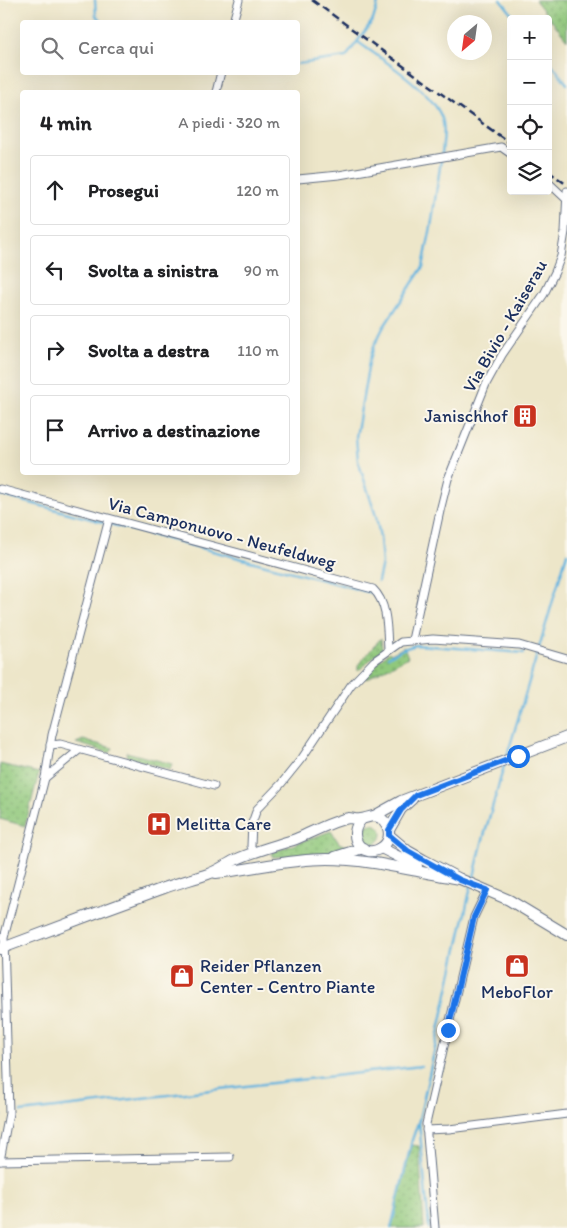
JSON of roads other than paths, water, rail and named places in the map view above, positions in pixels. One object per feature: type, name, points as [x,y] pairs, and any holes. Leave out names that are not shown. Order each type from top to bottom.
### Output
[{"type":"main road","points":[[2,948],[165,888],[209,874],[250,854],[296,839],[348,818],[362,819],[374,816],[401,801],[567,737]]},
{"type":"main road","points":[[362,819],[356,826],[355,836],[358,843],[370,851],[381,848],[388,841],[389,833],[401,810],[416,795]]},
{"type":"main road","points":[[374,816],[385,822],[389,833],[408,851],[544,920],[567,935]]},
{"type":"main road","points":[[327,859],[363,848]]},
{"type":"main road","points":[[381,848],[412,864],[443,874],[448,878]]},
{"type":"main road","points":[[209,874],[277,863],[327,859],[402,867],[462,880]]},
{"type":"street","points":[[234,20],[239,0]]},
{"type":"street","points":[[216,90],[220,75]]},
{"type":"street","points":[[300,179],[349,173],[500,146],[507,151]]},
{"type":"street","name":"Via Bivio - Kaiserau","points":[[412,640],[448,479],[486,384],[502,355],[544,294],[561,256],[565,232],[567,195],[552,185]]},
{"type":"street","name":"Via Camponuovo - Neufeldweg","points":[[0,490],[108,522],[373,589],[379,595],[383,606],[388,650]]},
{"type":"street","points":[[108,522],[50,745],[45,778],[2,948],[8,1056],[8,1113],[0,1161],[230,1157]]},
{"type":"street","points":[[251,846],[252,823],[257,809],[302,758],[351,685],[374,661],[401,642],[434,639],[503,644],[536,649],[567,659]]},
{"type":"street","points":[[50,745],[60,744],[214,786]]},
{"type":"street","points":[[45,778],[79,750]]},
{"type":"street","points":[[435,1228],[426,1124],[482,888]]},
{"type":"street","points":[[426,1130],[449,1129],[567,1114]]},
{"type":"waterway","points":[[95,0],[96,16],[101,20]]},
{"type":"waterway","points":[[300,64],[346,57],[373,20],[379,0]]},
{"type":"waterway","points":[[501,0],[513,15]]},
{"type":"waterway","points":[[358,42],[404,75],[427,95],[441,116],[444,135],[442,154]]},
{"type":"waterway","points":[[549,60],[567,84]]},
{"type":"waterway","points":[[378,581],[382,563],[380,538],[376,516],[358,461],[356,437],[369,362],[374,346],[383,328],[423,267],[441,160]]},
{"type":"waterway","points":[[0,495],[372,593]]},
{"type":"waterway","points":[[507,756],[567,553]]},
{"type":"waterway","points":[[388,657],[416,645],[524,653]]},
{"type":"waterway","points":[[473,881],[504,766]]},
{"type":"waterway","points":[[391,1228],[412,1140],[419,1120],[471,886]]},
{"type":"waterway","points":[[21,1112],[421,1066]]},
{"type":"waterway","points":[[419,1122],[429,1228]]},
{"type":"railway","points":[[312,0],[507,141]]},
{"type":"railway","points":[[552,174],[567,185]]},
{"type":"place","name":"Janischhof","points":[[525,416]]},
{"type":"place","name":"Melitta Care","points":[[159,824]]},
{"type":"place","name":"MeboFlor","points":[[517,966]]},
{"type":"place","name":"Reider Pflanzen Center - Centro Piante","points":[[182,976]]}]
